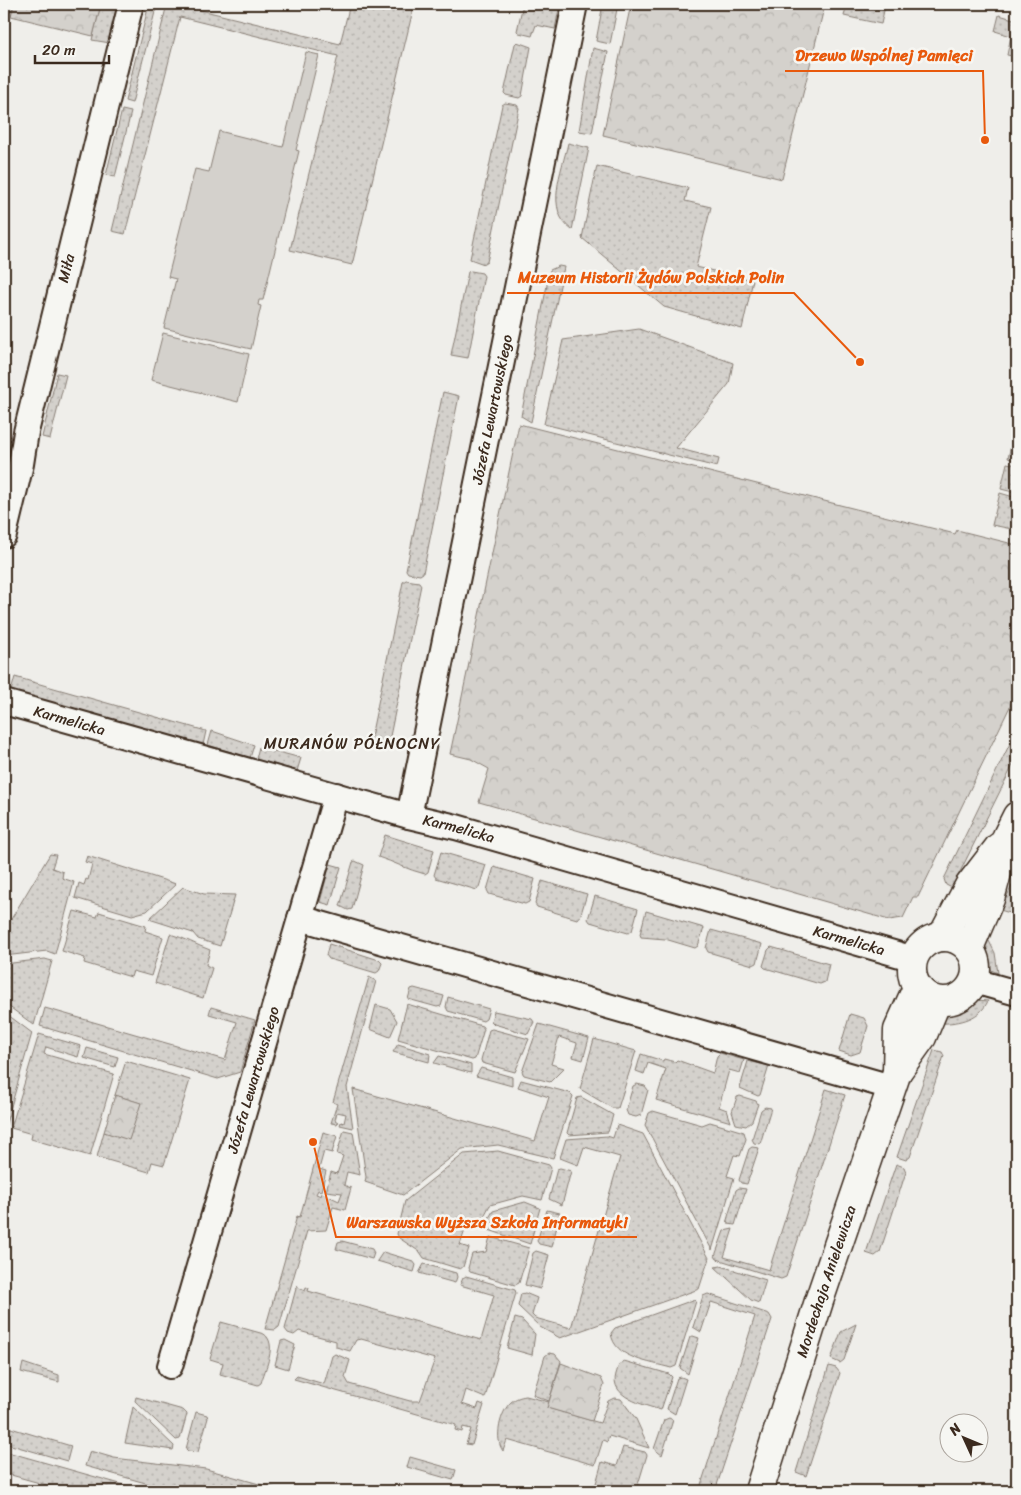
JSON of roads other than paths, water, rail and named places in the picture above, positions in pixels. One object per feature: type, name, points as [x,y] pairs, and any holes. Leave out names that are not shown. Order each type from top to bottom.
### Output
[{"type":"street","name":"Miła","points":[[4,535],[21,464],[26,432],[131,4]]},
{"type":"street","name":"Józefa Lewartowskiego","points":[[409,816],[575,4]]},
{"type":"street","name":"Karmelicka","points":[[4,702],[409,816],[456,827],[914,959]]},
{"type":"street","name":"Józefa Lewartowskiego","points":[[170,1366],[336,795]]},
{"type":"street","points":[[942,937],[969,886],[1012,826]]},
{"type":"street","points":[[969,948],[990,899],[1012,826]]},
{"type":"street","points":[[300,918],[894,1079]]},
{"type":"street","points":[[942,937],[960,941],[969,948],[976,966],[974,981],[965,994],[958,998],[927,995],[912,972],[914,959],[924,944],[942,937]]},
{"type":"street","points":[[974,981],[1017,993]]},
{"type":"street","name":"Mordechaja Anielewicza","points":[[759,1491],[894,1079],[898,1030],[927,995]]},
{"type":"place","name":"Drzewo Wspólnej Pamięci","points":[[985,140]]},
{"type":"place","name":"Muzeum Historii Żydów Polskich Polin","points":[[860,362]]},
{"type":"place","name":"Warszawska Wyższa Szkoła Informatyki","points":[[313,1142]]},
{"type":"district","name":"MURANÓW PÓŁNOCNY","points":[[352,743]]}]
